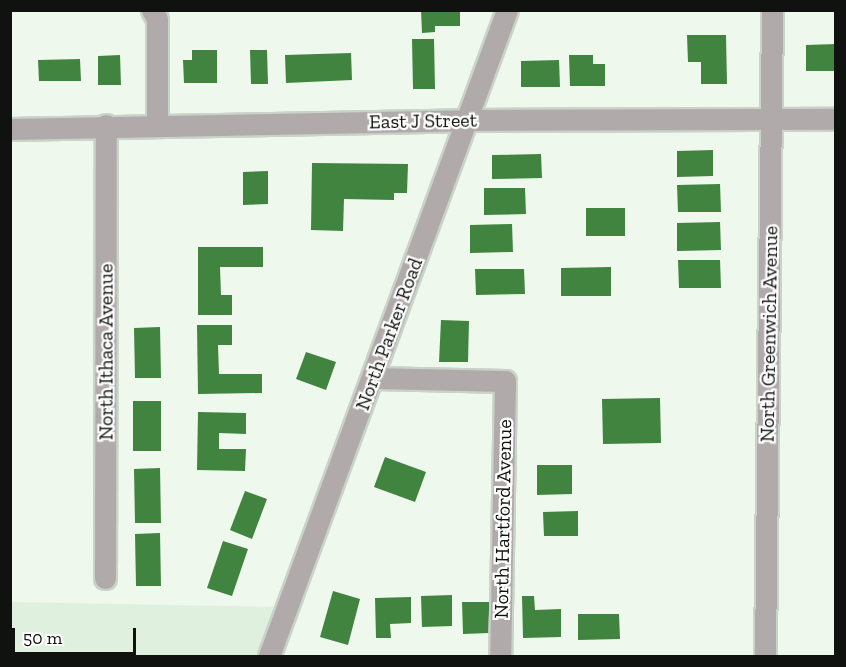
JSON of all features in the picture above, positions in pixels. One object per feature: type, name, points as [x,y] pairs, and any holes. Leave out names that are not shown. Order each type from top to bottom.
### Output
[{"type":"street","points":[[152,10],[157,19],[157,126]]},
{"type":"street","name":"North Parker Road","points":[[269,657],[374,378],[507,10]]},
{"type":"street","name":"North Greenwich Avenue","points":[[765,657],[772,10]]},
{"type":"street","name":"East J Street","points":[[10,129],[106,125],[466,120],[836,119]]},
{"type":"street","name":"North Ithaca Avenue","points":[[105,578],[106,125]]},
{"type":"street","name":"North Hartford Avenue","points":[[374,378],[505,381],[500,657]]},
{"type":"shaded area","points":[[11,602],[283,607],[265,656],[11,656]]},
{"type":"building","points":[[421,10],[460,10],[460,26],[435,26],[435,32],[422,33]]},
{"type":"building","points":[[687,35],[726,35],[727,84],[701,84],[701,62],[688,62]]},
{"type":"building","points":[[412,39],[434,39],[435,89],[413,89]]},
{"type":"building","points":[[836,44],[836,71],[806,71],[806,45]]},
{"type":"building","points":[[192,50],[217,50],[217,83],[184,83],[183,60],[192,60]]},
{"type":"building","points":[[250,50],[267,50],[268,84],[251,84]]},
{"type":"building","points":[[351,53],[352,80],[286,83],[285,55]]},
{"type":"building","points":[[120,55],[121,85],[98,85],[98,56]]},
{"type":"building","points":[[569,55],[593,55],[593,64],[605,64],[605,86],[570,86]]},
{"type":"building","points":[[80,59],[81,81],[39,81],[38,60]]},
{"type":"building","points":[[559,60],[560,87],[521,87],[521,61]]},
{"type":"building","points":[[713,150],[713,176],[677,177],[677,151]]},
{"type":"building","points":[[541,154],[542,178],[492,179],[492,155]]},
{"type":"building","points":[[312,163],[408,164],[407,193],[394,193],[394,200],[344,199],[343,231],[311,230]]},
{"type":"building","points":[[268,171],[268,204],[243,205],[243,172]]},
{"type":"building","points":[[720,184],[721,212],[678,212],[677,185]]},
{"type":"building","points":[[484,188],[525,188],[526,214],[484,215]]},
{"type":"building","points":[[586,208],[625,208],[625,236],[586,236]]},
{"type":"building","points":[[720,222],[721,250],[677,251],[677,223]]},
{"type":"building","points":[[512,224],[513,252],[470,253],[470,225]]},
{"type":"building","points":[[198,247],[263,247],[263,267],[220,267],[221,295],[232,295],[232,315],[198,315]]},
{"type":"building","points":[[678,260],[720,260],[721,288],[679,288]]},
{"type":"building","points":[[611,267],[611,296],[561,296],[561,268]]},
{"type":"building","points":[[475,269],[524,269],[525,294],[476,295]]},
{"type":"building","points":[[441,320],[469,321],[468,362],[439,362]]},
{"type":"building","points":[[197,325],[232,325],[232,345],[218,345],[219,374],[262,374],[262,393],[198,394]]},
{"type":"building","points":[[160,327],[161,378],[135,378],[134,328]]},
{"type":"building","points":[[306,352],[336,362],[326,390],[296,379]]},
{"type":"building","points":[[660,398],[661,443],[603,444],[602,399]]},
{"type":"building","points":[[133,401],[161,401],[161,451],[133,451]]},
{"type":"building","points":[[198,412],[246,413],[246,434],[219,433],[219,449],[246,449],[245,471],[197,470]]},
{"type":"building","points":[[385,457],[426,472],[415,502],[374,487]]},
{"type":"building","points":[[537,465],[572,465],[572,494],[537,495]]},
{"type":"building","points":[[160,468],[161,523],[135,523],[134,469]]},
{"type":"building","points":[[245,491],[267,499],[252,539],[230,530]]},
{"type":"building","points":[[578,511],[578,536],[544,536],[543,512]]},
{"type":"building","points":[[160,533],[161,586],[136,586],[135,534]]},
{"type":"building","points":[[223,541],[248,549],[232,596],[207,588]]},
{"type":"building","points":[[333,591],[360,599],[348,645],[320,637]]},
{"type":"building","points":[[452,595],[452,626],[422,627],[421,596]]},
{"type":"building","points":[[522,596],[534,596],[535,610],[561,609],[561,637],[523,638]]},
{"type":"building","points":[[411,597],[411,623],[390,624],[391,638],[376,638],[375,598]]},
{"type":"building","points":[[462,602],[489,602],[489,633],[463,634]]},
{"type":"building","points":[[578,614],[619,614],[620,639],[578,640]]}]
